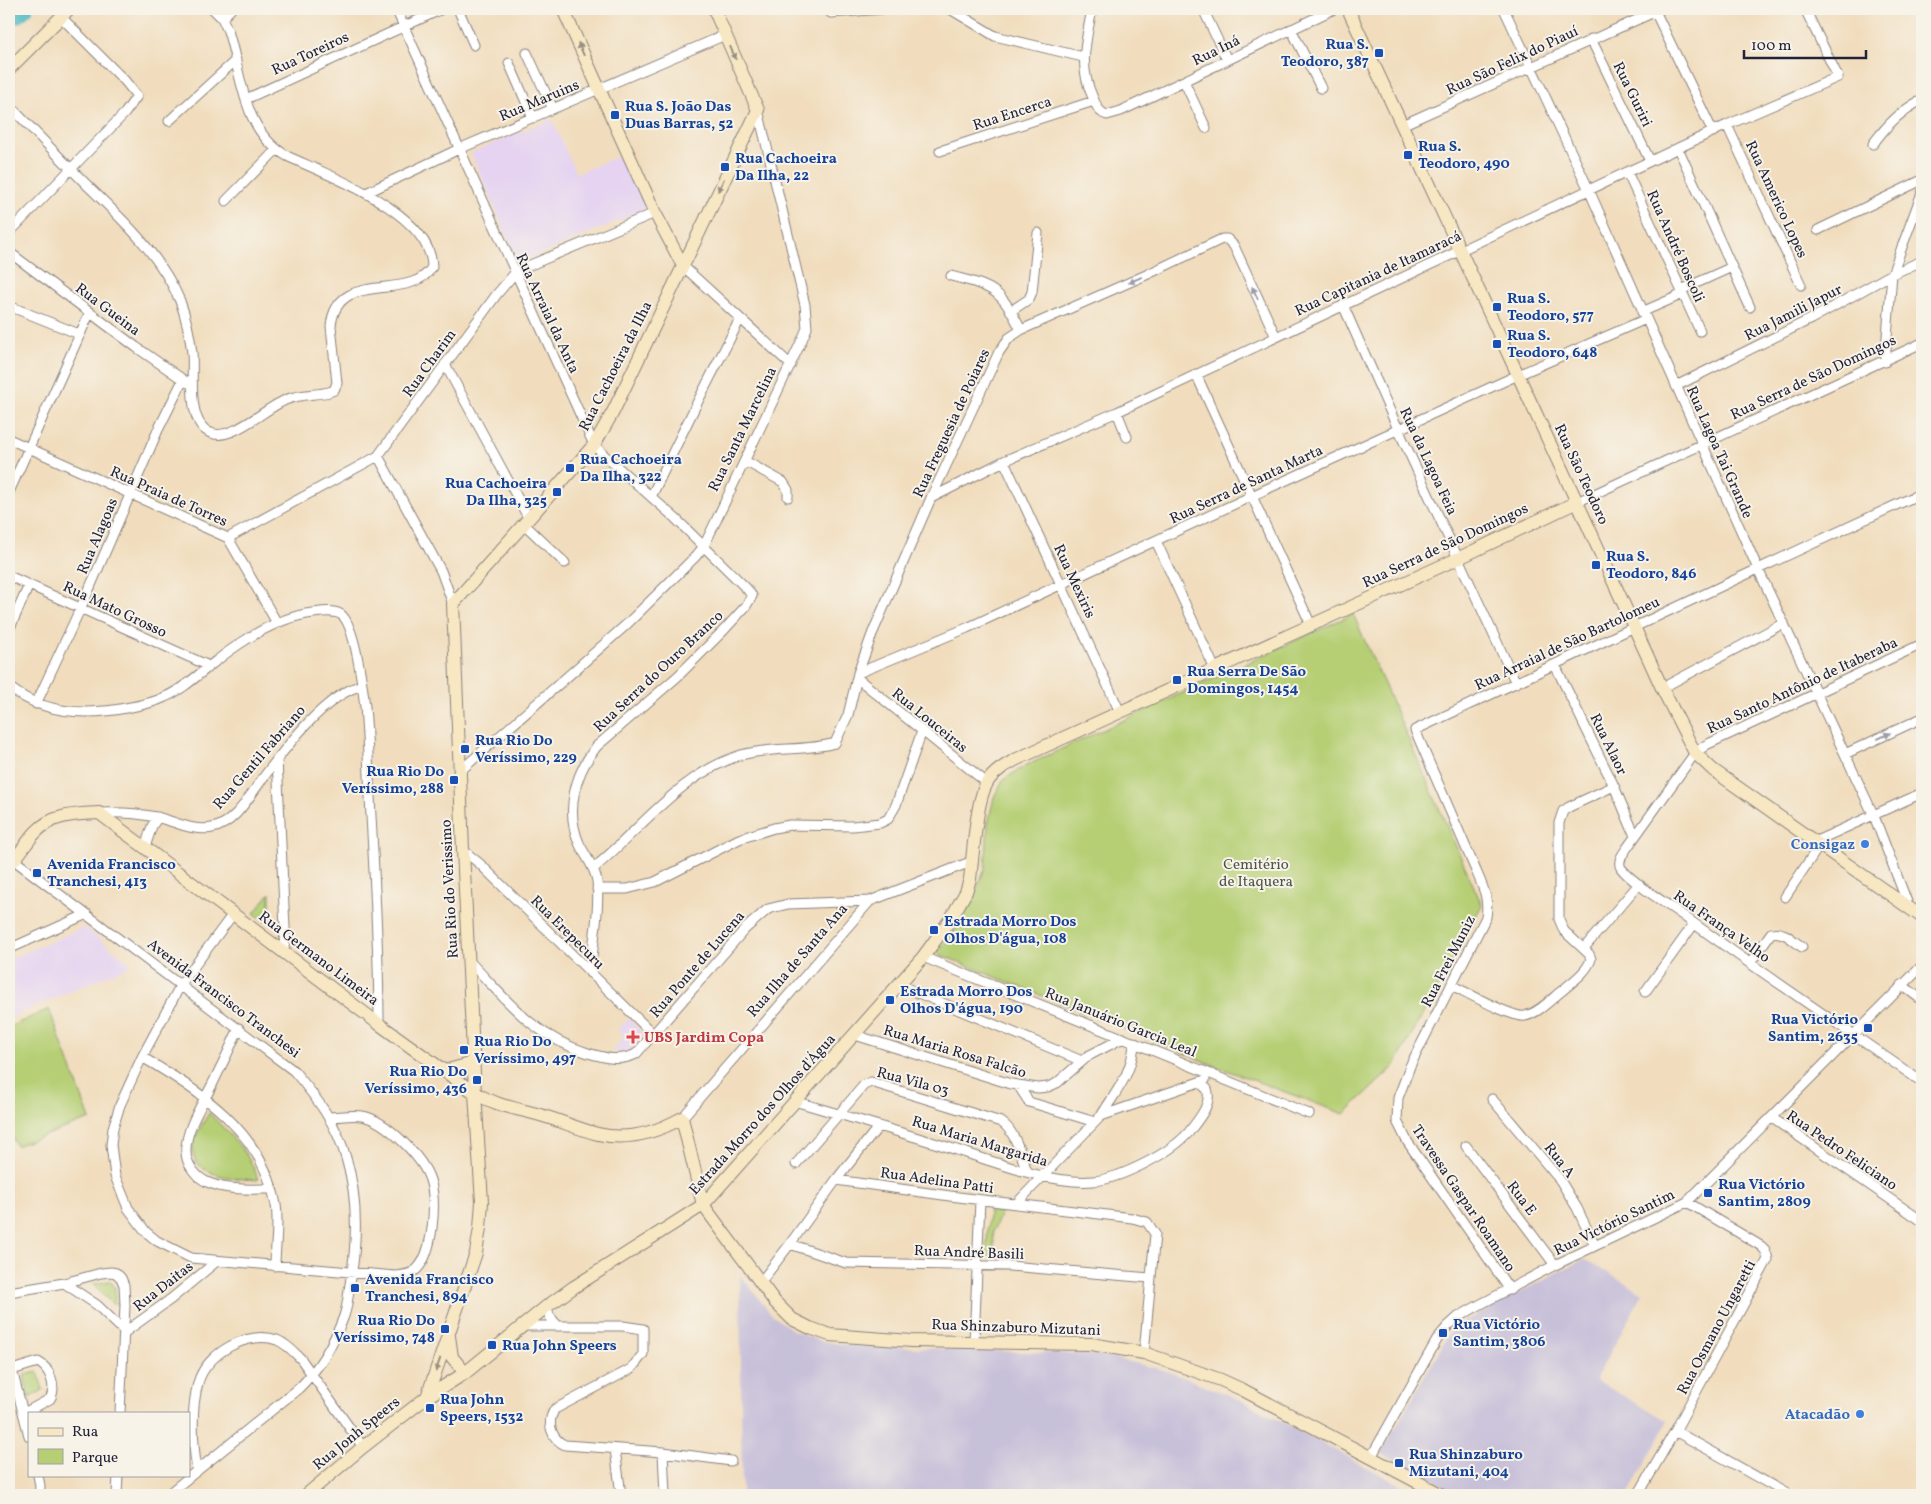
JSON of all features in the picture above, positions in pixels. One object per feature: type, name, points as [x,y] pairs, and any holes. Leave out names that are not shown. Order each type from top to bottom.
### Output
[{"type":"street","points":[[9,105],[131,230],[155,257],[169,278],[180,303],[190,338],[193,403],[200,425],[205,431],[220,435],[240,428],[288,399],[334,390],[337,383],[331,326],[332,318],[339,304],[350,295],[359,291],[418,280],[424,277],[432,267],[430,253],[427,245],[399,214],[366,193],[276,150],[256,128],[246,99],[228,31],[222,18],[213,9]]},
{"type":"street","points":[[222,18],[231,9]]},
{"type":"street","name":"Rua Arraial da Anta","points":[[396,9],[594,445],[652,497],[740,582]]},
{"type":"street","name":"Rua Toreiros","points":[[246,99],[442,9]]},
{"type":"street","points":[[458,9],[474,45]]},
{"type":"street","points":[[563,9],[655,213],[683,266],[791,365]]},
{"type":"street","name":"Rua Santa Marcelina","points":[[460,771],[626,625],[688,566],[704,546],[791,365],[806,328],[807,317],[758,110],[714,9]]},
{"type":"street","points":[[830,13],[883,9]]},
{"type":"street","points":[[950,9],[995,36],[1083,57]]},
{"type":"street","points":[[1092,9],[1083,57],[1084,73],[1094,101]]},
{"type":"street","points":[[1203,9],[1227,60]]},
{"type":"street","name":"Rua Iná","points":[[1094,101],[1100,112],[1104,115],[1110,115],[1334,9]]},
{"type":"street","name":"Rua São Teodoro","points":[[1348,9],[1578,502],[1662,688],[1695,753],[1713,770],[1922,917]]},
{"type":"street","name":"Rua Lagoa Tai Grande","points":[[1504,9],[1589,190],[1702,446],[1874,816],[1909,907]]},
{"type":"street","name":"Rua Capitania de Itamaracá","points":[[931,498],[1004,461],[1116,412],[1727,125],[1838,77],[1805,9]]},
{"type":"street","points":[[1657,10],[1713,132]]},
{"type":"street","name":"Rua São Felix do Piauí","points":[[1402,125],[1657,10]]},
{"type":"street","points":[[9,69],[65,13],[137,96],[125,113],[9,233]]},
{"type":"street","points":[[1291,29],[1321,88]]},
{"type":"street","name":"Rua Maruins","points":[[366,193],[459,149],[725,35]]},
{"type":"street","name":"Rua Guriri","points":[[1591,39],[1650,161]]},
{"type":"street","points":[[527,53],[553,109]]},
{"type":"street","points":[[169,121],[236,60]]},
{"type":"street","points":[[509,63],[532,118]]},
{"type":"street","points":[[1184,81],[1206,128]]},
{"type":"street","points":[[1873,144],[1903,111],[1922,100]]},
{"type":"street","name":"Rua Encerca","points":[[940,151],[1094,101]]},
{"type":"street","name":"Rua Cachoeira da Ilha","points":[[453,604],[594,445],[613,412],[758,110]]},
{"type":"street","name":"Rua Americo Lopes","points":[[1727,125],[1801,285]]},
{"type":"street","points":[[1678,148],[1750,307]]},
{"type":"street","points":[[226,200],[276,150]]},
{"type":"street","name":"Rua André Boscoli","points":[[1627,172],[1700,331]]},
{"type":"street","points":[[1818,230],[1922,180]]},
{"type":"street","points":[[1885,362],[1892,274],[1922,193]]},
{"type":"street","name":"Rua Charim","points":[[228,538],[378,456],[445,364],[515,273],[655,213]]},
{"type":"street","points":[[1011,311],[1029,299],[1032,292],[1038,233]]},
{"type":"street","name":"Rua Freguesia de Poiares","points":[[594,868],[628,838],[666,799],[684,785],[718,765],[740,755],[753,752],[812,748],[835,743],[848,715],[858,675],[873,632],[931,498],[999,352],[1009,338],[1021,330],[1222,239],[1227,239],[1234,246],[1276,337]]},
{"type":"street","name":"Rua Gueina","points":[[9,252],[193,386]]},
{"type":"street","name":"Rua Jamili Japur","points":[[1676,386],[1820,314],[1892,274],[1922,260]]},
{"type":"street","name":"Rua Serra de Santa Marta","points":[[858,675],[944,638],[1250,496],[1518,375],[1644,316],[1682,292],[1732,267]]},
{"type":"street","points":[[951,276],[991,288],[1011,311],[1021,330]]},
{"type":"street","name":"Rua da Lagoa Feia","points":[[1343,305],[1516,684]]},
{"type":"street","points":[[9,306],[79,334]]},
{"type":"street","points":[[9,492],[90,312]]},
{"type":"street","points":[[652,497],[740,319]]},
{"type":"street","name":"Rua Serra de São Domingos","points":[[987,783],[996,773],[1017,759],[1922,344]]},
{"type":"street","points":[[445,364],[527,522],[565,563]]},
{"type":"street","points":[[1196,374],[1250,496],[1311,625]]},
{"type":"street","name":"Rua Alagoas","points":[[36,704],[183,380]]},
{"type":"street","points":[[1116,412],[1126,437]]},
{"type":"street","name":"Rua Praia de Torres","points":[[9,439],[228,538],[278,623]]},
{"type":"street","name":"Rua Rio do Verissimo","points":[[378,456],[441,571],[453,604],[468,960],[482,1202],[476,1253],[427,1397]]},
{"type":"street","points":[[745,461],[783,482],[788,490],[788,497]]},
{"type":"street","name":"Rua Mexiris","points":[[1004,461],[1120,712]]},
{"type":"street","name":"Rua Arraial de São Bartolomeu","points":[[1415,730],[1516,684],[1758,568],[1922,493]]},
{"type":"street","points":[[1156,541],[1215,669]]},
{"type":"street","name":"Rua Mato Grosso","points":[[9,576],[209,666]]},
{"type":"street","name":"Rua Serra do Ouro Branco","points":[[594,868],[580,844],[575,831],[571,810],[577,784],[588,758],[605,739],[678,676],[746,606],[752,596],[740,582]]},
{"type":"street","points":[[9,630],[29,585]]},
{"type":"street","points":[[9,687],[36,704],[64,711],[86,713],[142,705],[165,698],[249,639],[278,623],[303,614],[318,612],[339,613],[345,616],[352,634],[365,707],[379,1024]]},
{"type":"street","points":[[1662,688],[1784,623]]},
{"type":"street","name":"Rua Santo Antônio de Itaberaba","points":[[1695,753],[1721,737],[1922,644]]},
{"type":"street","name":"Rua Alaor","points":[[1555,665],[1614,786],[1635,836]]},
{"type":"street","name":"Rua Louceiras","points":[[858,675],[922,731],[987,783]]},
{"type":"street","name":"Rua Gentil Fabriano","points":[[11,860],[37,830],[49,822],[60,818],[115,812],[158,817],[193,828],[214,828],[223,824],[231,818],[246,800],[294,738],[333,700],[351,688],[362,685]]},
{"type":"street","points":[[1845,754],[1922,718]]},
{"type":"street","name":"Rua Frei Muniz","points":[[1397,1121],[1396,1111],[1403,1085],[1486,917],[1488,906],[1487,896],[1415,730]]},
{"type":"street","points":[[597,889],[627,889],[654,882],[739,839],[774,828],[865,825],[884,821],[892,814],[896,805],[922,731]]},
{"type":"street","name":"Rua França Velho","points":[[1695,753],[1622,855],[1620,864],[1622,869],[1639,884],[1694,924],[1922,1082]]},
{"type":"street","points":[[277,758],[285,918],[284,952]]},
{"type":"street","name":"Estrada Morro dos Olhos d'Água","points":[[427,1397],[465,1373],[546,1307],[703,1205],[923,957],[960,904],[968,886],[982,800],[987,783]]},
{"type":"street","points":[[1451,985],[1509,1013],[1526,1016],[1546,1003],[1585,970],[1591,959],[1584,948],[1564,931],[1559,920],[1559,823],[1563,811],[1614,786]]},
{"type":"street","points":[[1785,897],[1817,844],[1922,793]]},
{"type":"street","name":"Rua Germano Limeira","points":[[99,813],[379,1024],[475,1093]]},
{"type":"street","points":[[145,847],[152,826],[158,817]]},
{"type":"street","name":"Rua Erepecuru","points":[[463,850],[480,864],[654,1035]]},
{"type":"street","name":"Avenida Francisco Tranchesi","points":[[11,860],[88,914],[294,1070],[319,1101],[334,1128],[346,1157],[355,1198],[353,1272],[345,1314],[325,1355],[312,1376],[298,1389],[166,1495]]},
{"type":"street","name":"Rua Ilha de Santa Ana","points":[[475,1093],[492,1102],[599,1134],[622,1136],[651,1133],[682,1118],[870,901],[973,861]]},
{"type":"street","points":[[590,973],[597,889],[594,868]]},
{"type":"street","points":[[1584,948],[1639,884]]},
{"type":"street","name":"Rua Ponte de Lucena","points":[[468,960],[526,1021],[547,1036],[598,1056],[616,1059],[626,1058],[636,1054],[745,929],[768,909],[775,906],[797,903],[870,901]]},
{"type":"street","points":[[9,949],[88,914]]},
{"type":"street","points":[[233,914],[181,984],[128,1086],[113,1128],[110,1145],[120,1190],[134,1218],[146,1232],[158,1241],[191,1258],[395,1276],[416,1271],[421,1264],[428,1244],[433,1222],[433,1192],[430,1179],[422,1163],[401,1140],[380,1124],[362,1116],[328,1118]]},
{"type":"street","points":[[1645,992],[1694,924]]},
{"type":"street","points":[[1750,963],[1771,933],[1780,932],[1789,936],[1802,947]]},
{"type":"street","name":"Rua Januário Garcia Leal","points":[[923,957],[1309,1114]]},
{"type":"street","name":"Rua Victório Santim","points":[[1371,1458],[1438,1338],[1447,1327],[1466,1312],[1555,1265],[1687,1202],[1922,966]]},
{"type":"street","points":[[899,985],[1082,1061]]},
{"type":"street","points":[[1902,985],[1922,1000]]},
{"type":"street","points":[[239,1028],[194,1122],[186,1142],[186,1153],[188,1162],[193,1170],[206,1181],[216,1185],[243,1189],[272,1189]]},
{"type":"street","name":"Rua Maria Rosa Falcão","points":[[855,1035],[1029,1088],[1048,1087],[1057,1083],[1097,1050],[1123,1038]]},
{"type":"street","points":[[1016,1204],[1098,1119],[1129,1071],[1133,1058],[1134,1042]]},
{"type":"street","points":[[142,1057],[206,1097],[251,1145],[266,1172],[276,1207],[275,1266]]},
{"type":"street","points":[[444,1071],[474,1063]]},
{"type":"street","points":[[1018,1085],[1029,1102],[1098,1119],[1204,1086],[1212,1075]]},
{"type":"street","name":"Rua Vila 03","points":[[796,1164],[868,1082],[882,1084],[1006,1124],[1027,1171]]},
{"type":"street","name":"Rua Maria Margarida","points":[[794,1101],[1045,1176],[1094,1181],[1120,1174],[1164,1154],[1183,1139],[1199,1118],[1208,1102],[1204,1086]]},
{"type":"street","name":"Rua A","points":[[1492,1099],[1560,1180],[1574,1202],[1595,1246]]},
{"type":"street","name":"Rua Shinzaburo Mizutani","points":[[682,1118],[703,1205],[775,1302],[792,1318],[810,1328],[830,1335],[912,1341],[1091,1344],[1144,1353],[1220,1380],[1442,1495]]},
{"type":"street","name":"Rua Pedro Feliciano","points":[[1772,1118],[1922,1221]]},
{"type":"street","name":"Travessa Gaspar Roamano","points":[[1397,1121],[1407,1141],[1510,1290]]},
{"type":"street","points":[[760,1283],[836,1180],[879,1126]]},
{"type":"street","name":"Rua E","points":[[1466,1146],[1555,1265]]},
{"type":"street","name":"Rua Adelina Patti","points":[[836,1180],[980,1200],[1132,1218],[1147,1222],[1155,1234],[1150,1278]]},
{"type":"street","points":[[974,1342],[980,1200]]},
{"type":"street","name":"Rua Osmano Ungaretti","points":[[1638,1495],[1675,1431],[1768,1259],[1765,1250],[1761,1246],[1687,1202]]},
{"type":"street","name":"Rua André Basili","points":[[790,1244],[846,1263],[977,1265],[1150,1278]]},
{"type":"street","name":"Rua Daitas","points":[[125,1332],[217,1261]]},
{"type":"street","points":[[9,1292],[64,1283],[101,1273],[116,1273],[121,1278],[124,1285],[125,1332],[122,1348],[120,1412]]},
{"type":"street","points":[[1144,1353],[1150,1278]]},
{"type":"street","points":[[64,1283],[97,1305],[125,1332]]},
{"type":"street","points":[[546,1307],[550,1317],[558,1326]]},
{"type":"street","points":[[523,1326],[623,1326],[643,1329],[643,1354],[631,1369],[556,1409],[551,1419],[552,1434],[558,1442],[565,1445],[663,1452],[730,1461]]},
{"type":"street","name":"Rua Rio do Verissimo","points":[[449,1334],[452,1357],[465,1373]]},
{"type":"street","points":[[197,1471],[194,1446],[198,1382],[210,1362],[220,1353],[239,1342],[268,1337],[280,1341],[290,1348],[362,1447]]},
{"type":"street","points":[[24,1413],[50,1399],[53,1390],[47,1368],[38,1362],[10,1370],[28,1431]]},
{"type":"street","name":"Rua Jonh Speers","points":[[306,1495],[362,1447],[427,1397]]},
{"type":"street","points":[[1675,1431],[1789,1495]]},
{"type":"street","points":[[615,1449],[621,1495]]},
{"type":"street","points":[[663,1452],[665,1495]]},
{"type":"street","points":[[38,1476],[39,1495]]},
{"type":"street","points":[[117,1495],[118,1476]]},
{"type":"shaded area","points":[[552,119],[576,174],[624,154],[648,208],[519,263],[471,153]]},
{"type":"shaded area","points":[[85,927],[132,965],[9,1018],[9,959]]},
{"type":"shaded area","name":"UBS Jardim Copa","points":[[629,1019],[643,1034],[642,1039],[633,1048],[625,1052],[613,1052],[624,1035],[618,1029]]},
{"type":"shaded area","points":[[1584,1259],[1643,1293],[1595,1380],[1668,1421],[1628,1495],[1459,1495],[1381,1453],[1453,1327]]},
{"type":"shaded area","points":[[740,1275],[773,1316],[794,1331],[817,1340],[846,1345],[1099,1355],[1164,1370],[1239,1399],[1419,1495],[742,1495]]},
{"type":"green space","name":"Cemitério de Itaquera","points":[[1353,614],[1482,905],[1394,1067],[1344,1114],[1218,1067],[936,953],[959,925],[975,894],[985,868],[988,824],[994,797],[1003,780],[1025,766]]},
{"type":"green space","points":[[270,893],[270,921],[263,920],[254,913]]},
{"type":"green space","points":[[49,1009],[90,1119],[16,1146],[9,1129],[9,1027]]},
{"type":"green space","points":[[209,1113],[244,1152],[258,1180],[237,1179],[214,1174],[204,1169],[197,1162],[193,1153],[194,1141]]},
{"type":"green space","points":[[989,1211],[1002,1212],[993,1231],[995,1256],[986,1256]]},
{"type":"green space","points":[[109,1281],[115,1288],[115,1303],[113,1305],[93,1284]]},
{"type":"green space","points":[[38,1372],[43,1390],[29,1398],[24,1375]]},
{"type":"waterway","points":[[9,18],[17,16],[26,9]]},
{"type":"place","name":"Rua S. Teodoro, 387","points":[[1379,53]]},
{"type":"place","name":"Rua S. João Das Duas Barras, 52","points":[[615,115]]},
{"type":"place","name":"Rua S. Teodoro, 490","points":[[1408,155]]},
{"type":"place","name":"Rua Cachoeira Da Ilha, 22","points":[[725,167]]},
{"type":"place","name":"Rua S. Teodoro, 577","points":[[1497,307]]},
{"type":"place","name":"Rua S. Teodoro, 648","points":[[1497,344]]},
{"type":"place","name":"Rua Cachoeira Da Ilha, 322","points":[[570,468]]},
{"type":"place","name":"Rua Cachoeira Da Ilha, 325","points":[[557,492]]},
{"type":"place","name":"Rua S. Teodoro, 846","points":[[1596,565]]},
{"type":"place","name":"Rua Serra De São Domingos, 1454","points":[[1177,680]]},
{"type":"place","name":"Rua Rio Do Veríssimo, 229","points":[[465,749]]},
{"type":"place","name":"Rua Rio Do Veríssimo, 288","points":[[454,780]]},
{"type":"place","name":"Consigaz","points":[[1865,844]]},
{"type":"place","name":"Avenida Francisco Tranchesi, 413","points":[[37,873]]},
{"type":"place","name":"Estrada Morro Dos Olhos D'água, 108","points":[[934,930]]},
{"type":"place","name":"Estrada Morro Dos Olhos D'água, 190","points":[[890,1000]]},
{"type":"place","name":"Rua Victório Santim, 2635","points":[[1868,1028]]},
{"type":"place","name":"UBS Jardim Copa","points":[[633,1037]]},
{"type":"place","name":"Rua Rio Do Veríssimo, 497","points":[[464,1050]]},
{"type":"place","name":"Rua Rio Do Veríssimo, 436","points":[[477,1080]]},
{"type":"place","name":"Rua Victório Santim, 2809","points":[[1708,1193]]},
{"type":"place","name":"Avenida Francisco Tranchesi, 894","points":[[355,1288]]},
{"type":"place","name":"Rua Rio Do Veríssimo, 748","points":[[445,1329]]},
{"type":"place","name":"Rua Victório Santim, 3806","points":[[1443,1333]]},
{"type":"place","name":"Rua John Speers","points":[[492,1345]]},
{"type":"place","name":"Rua John Speers, 1532","points":[[430,1408]]},
{"type":"place","name":"Atacadão","points":[[1860,1414]]},
{"type":"place","name":"Rua Shinzaburo Mizutani, 404","points":[[1399,1463]]}]
